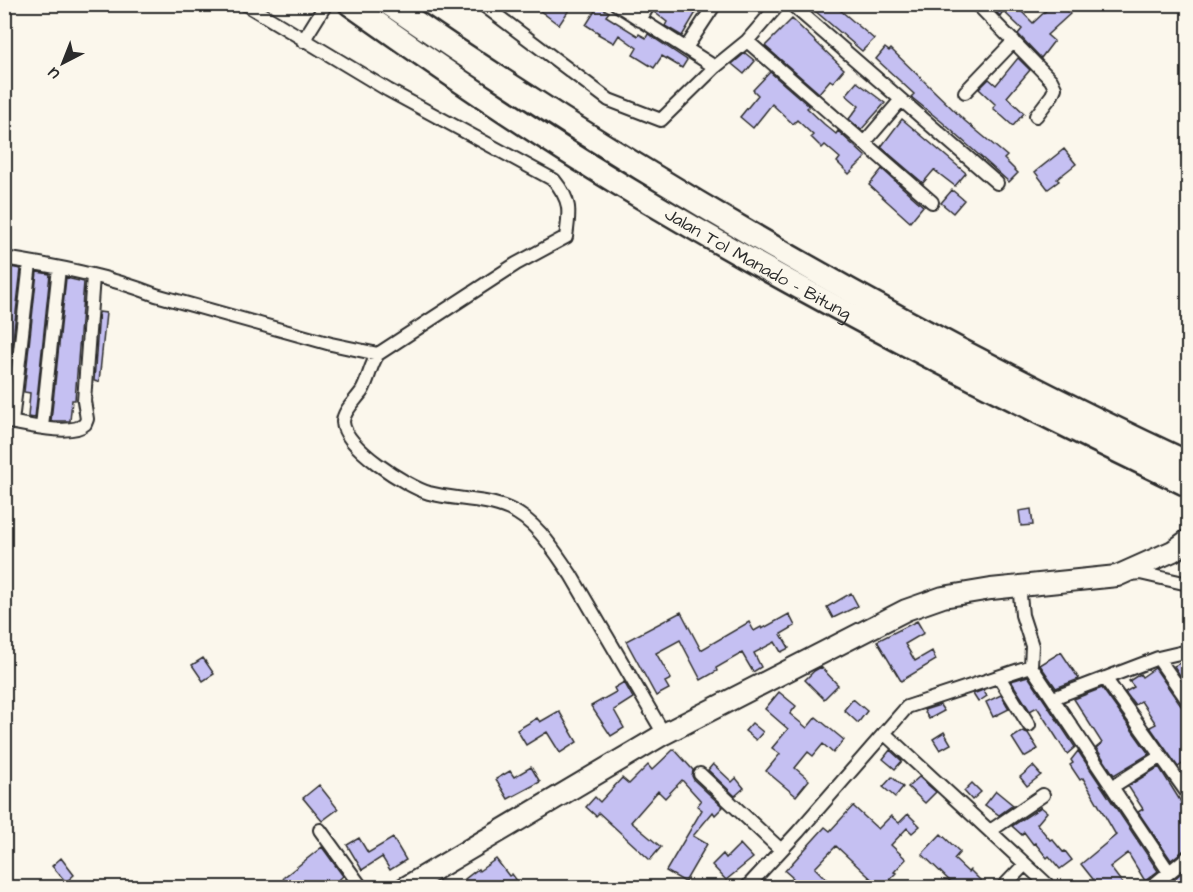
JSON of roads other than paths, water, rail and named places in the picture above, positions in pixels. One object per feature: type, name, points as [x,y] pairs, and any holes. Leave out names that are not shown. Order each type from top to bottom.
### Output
[{"type":"highway","name":"Jalan Tol Manado - Bitung","points":[[350,4],[476,92],[621,185],[794,273]]},
{"type":"highway","name":"Jalan Tol Manado - Bitung","points":[[389,4],[490,74],[794,273],[1003,396],[1147,454],[1188,463]]},
{"type":"highway","name":"Jalan Tol Manado - Bitung","points":[[1147,454],[1188,485]]},
{"type":"highway","points":[[404,888],[664,734],[906,610],[944,597],[1019,585],[1117,576],[1173,551],[1188,540]]},
{"type":"street","points":[[244,4],[388,90],[554,180],[566,195],[569,215],[566,237],[516,264],[378,354],[373,360],[365,385],[343,417],[343,425],[352,442],[390,472],[414,487],[429,493],[510,509],[529,523],[555,551],[571,575],[664,734]]},
{"type":"street","points":[[303,41],[326,4]]},
{"type":"street","points":[[482,4],[609,100],[661,120],[747,41],[779,4]]},
{"type":"street","points":[[616,4],[715,68]]},
{"type":"street","points":[[640,20],[650,4]]},
{"type":"street","points":[[686,48],[715,4]]},
{"type":"street","points":[[791,4],[997,183]]},
{"type":"street","points":[[977,4],[1051,80],[1054,88],[1052,95],[1036,116]]},
{"type":"street","points":[[747,41],[932,202]]},
{"type":"street","points":[[965,92],[1014,41]]},
{"type":"street","points":[[864,143],[900,101]]},
{"type":"street","points":[[4,258],[59,268],[134,286],[156,295],[331,344],[378,354]]},
{"type":"street","points":[[30,263],[8,422],[75,430],[82,428],[87,419],[84,400],[93,276]]},
{"type":"street","points":[[42,427],[59,268]]},
{"type":"street","points":[[1117,576],[1140,573],[1188,584]]},
{"type":"street","points":[[1019,585],[1022,615],[1032,646],[1031,666],[1169,872]]},
{"type":"street","points":[[1053,698],[1158,658],[1188,651]]},
{"type":"street","points":[[1158,658],[1188,701]]},
{"type":"street","points":[[746,888],[908,707],[1031,666]]},
{"type":"street","points":[[999,677],[1029,725]]},
{"type":"street","points":[[1105,678],[1188,794]]},
{"type":"street","points":[[884,733],[1052,888]]},
{"type":"street","points":[[1112,787],[1161,756]]},
{"type":"street","points":[[700,774],[781,850]]},
{"type":"street","points":[[990,831],[1043,795]]},
{"type":"street","points":[[320,830],[363,888]]},
{"type":"street","points":[[1150,888],[1188,858]]},
{"type":"street","points":[[1002,888],[1025,864]]}]
